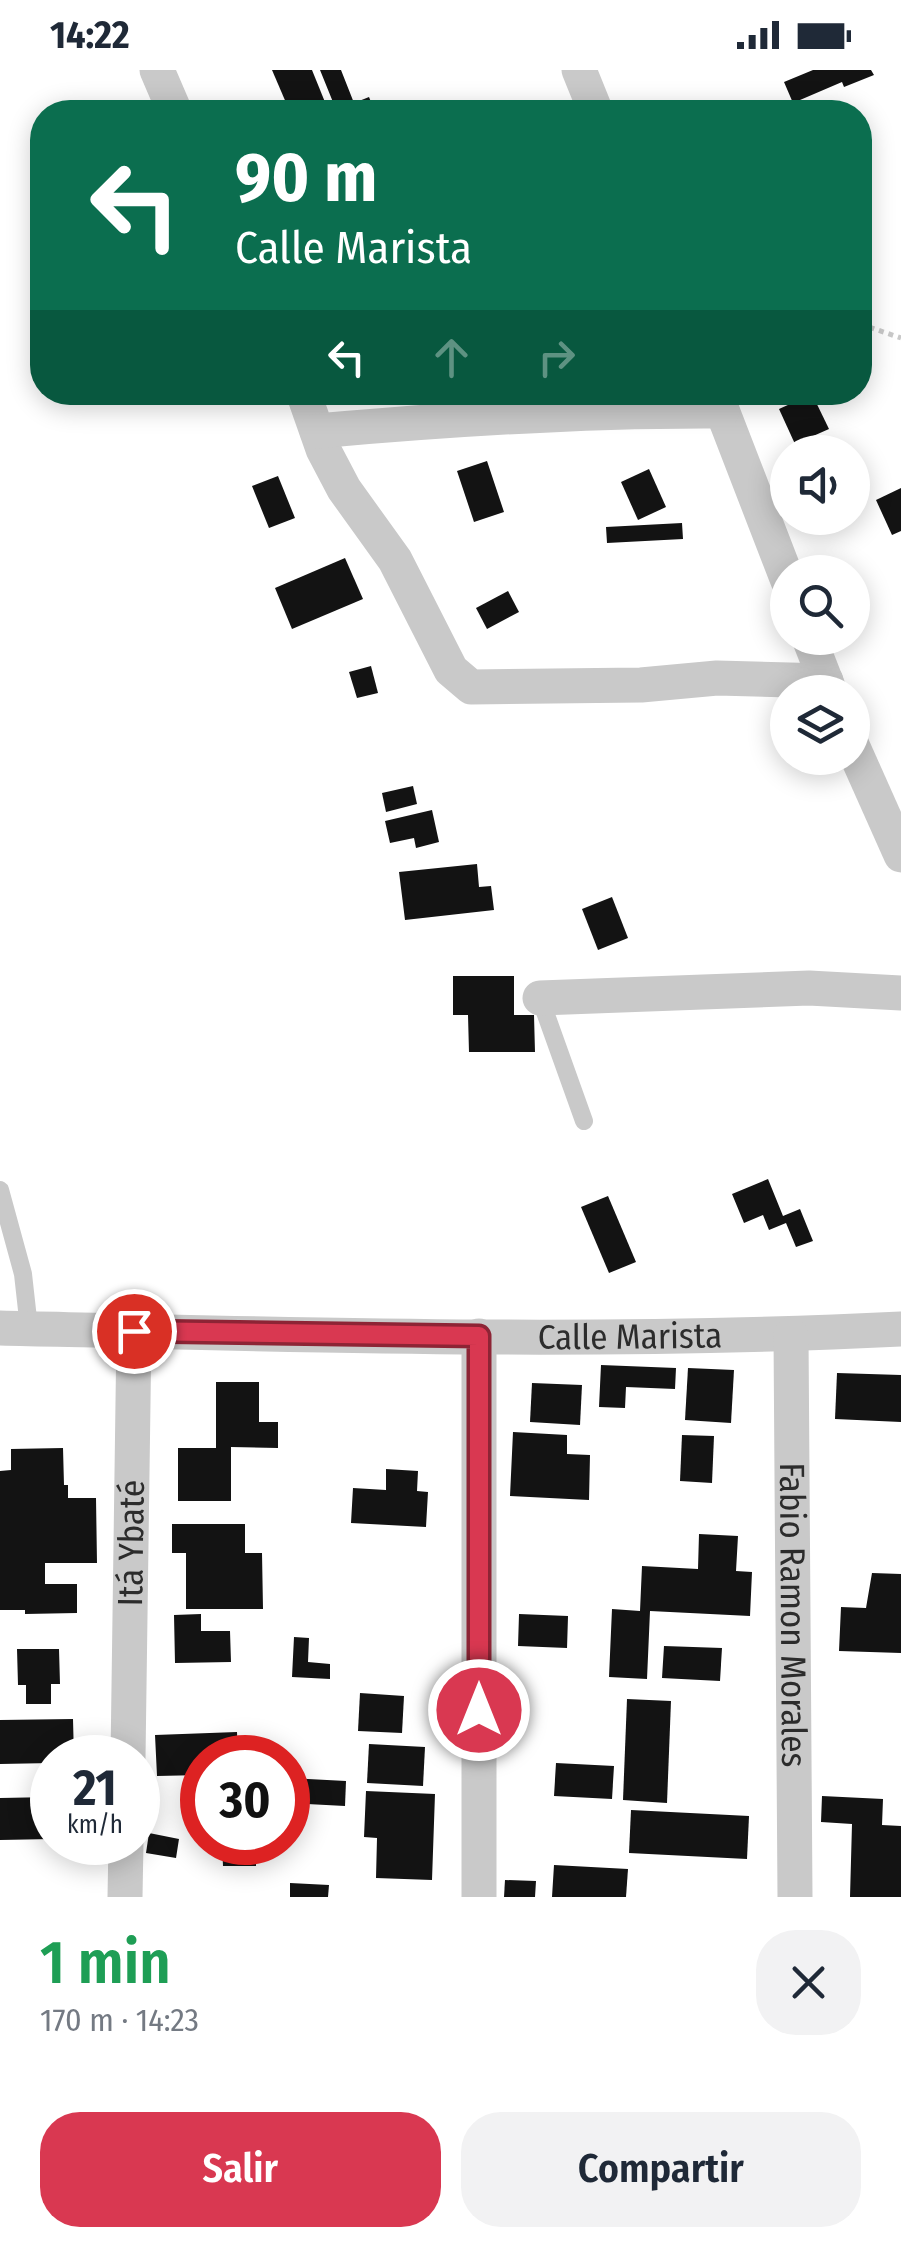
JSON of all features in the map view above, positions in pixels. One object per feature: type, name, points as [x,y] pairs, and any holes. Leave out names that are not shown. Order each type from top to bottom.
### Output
[{"type":"street","points":[[157,70],[170,100]]},
{"type":"street","points":[[580,70],[591,100]]},
{"type":"street","points":[[308,405],[344,489],[395,560],[450,670],[471,688],[641,685],[717,678],[770,682]]},
{"type":"street","points":[[317,431],[681,405]]},
{"type":"street","points":[[719,405],[778,555]]},
{"type":"street","points":[[865,775],[901,855]]},
{"type":"street","points":[[540,998],[809,988],[901,993]]},
{"type":"street","name":"Calle Marista","points":[[15,1328],[479,1336],[791,1335],[901,1330]]},
{"type":"street","name":"Itá Ybaté","points":[[128,1735],[134,1331]]},
{"type":"street","name":"Fabio Ramon Morales","points":[[791,1335],[795,1897]]},
{"type":"street","points":[[479,1336],[479,1897]]},
{"type":"street","points":[[126,1865],[126,1897]]},
{"type":"lane","points":[[540,998],[584,1120]]},
{"type":"lane","points":[[0,1190],[22,1274],[15,1328]]},
{"type":"path","points":[[872,328],[901,338]]},
{"type":"building","points":[[272,70],[312,70],[324,100],[285,100]]},
{"type":"building","points":[[320,70],[341,70],[353,100],[332,100]]},
{"type":"building","points":[[813,70],[871,70],[874,75],[844,87],[842,82],[800,100],[792,100],[784,82]]},
{"type":"building","points":[[788,405],[817,405],[829,429],[815,435],[791,435],[779,409]]},
{"type":"building","points":[[487,461],[504,512],[474,522],[457,471]]},
{"type":"building","points":[[649,469],[666,507],[638,520],[621,482]]},
{"type":"building","points":[[278,476],[295,518],[269,528],[252,486]]},
{"type":"building","points":[[901,488],[901,531],[892,535],[876,500]]},
{"type":"building","points":[[682,523],[683,539],[607,543],[606,527]]},
{"type":"building","points":[[345,558],[363,599],[292,629],[275,588]]},
{"type":"building","points":[[508,591],[519,612],[487,629],[476,608]]},
{"type":"building","points":[[371,666],[378,693],[357,698],[349,672]]},
{"type":"building","points":[[413,786],[417,804],[386,812],[382,793]]},
{"type":"building","points":[[432,810],[439,842],[416,848],[414,838],[390,843],[385,821]]},
{"type":"building","points":[[477,864],[479,887],[491,886],[494,910],[405,920],[399,872]]},
{"type":"building","points":[[612,897],[628,938],[598,950],[582,909]]},
{"type":"building","points":[[453,976],[514,976],[514,1015],[534,1015],[535,1052],[469,1052],[468,1015],[453,1015]]},
{"type":"building","points":[[768,1179],[783,1216],[800,1209],[813,1241],[796,1247],[786,1223],[769,1230],[763,1215],[744,1223],[732,1194]]},
{"type":"building","points":[[608,1196],[636,1262],[609,1273],[581,1207]]},
{"type":"building","points":[[601,1365],[676,1368],[675,1389],[626,1387],[625,1408],[599,1407]]},
{"type":"building","points":[[688,1368],[734,1370],[731,1423],[685,1420]]},
{"type":"building","points":[[837,1373],[901,1375],[901,1422],[835,1419]]},
{"type":"building","points":[[216,1382],[259,1382],[259,1422],[278,1422],[278,1448],[231,1447],[231,1501],[178,1501],[178,1448],[216,1448]]},
{"type":"building","points":[[532,1383],[582,1385],[580,1425],[530,1422]]},
{"type":"building","points":[[513,1432],[567,1435],[567,1454],[590,1455],[589,1500],[510,1496]]},
{"type":"building","points":[[682,1435],[714,1436],[712,1483],[680,1481]]},
{"type":"building","points":[[63,1448],[68,1498],[96,1498],[97,1563],[45,1563],[45,1584],[77,1584],[77,1613],[25,1614],[25,1610],[0,1610],[0,1471],[11,1470],[11,1449]]},
{"type":"building","points":[[386,1469],[418,1471],[417,1491],[428,1492],[426,1527],[351,1523],[353,1488],[386,1490]]},
{"type":"building","points":[[172,1524],[245,1524],[245,1553],[262,1553],[263,1609],[186,1609],[186,1553],[172,1553]]},
{"type":"building","points":[[699,1534],[738,1536],[736,1571],[752,1572],[750,1616],[650,1611],[647,1679],[609,1677],[612,1609],[640,1611],[642,1566],[698,1569]]},
{"type":"building","points":[[872,1573],[901,1574],[901,1653],[839,1651],[841,1607],[866,1608]]},
{"type":"building","points":[[201,1614],[201,1631],[230,1631],[231,1662],[175,1663],[174,1615]]},
{"type":"building","points":[[519,1614],[568,1616],[567,1648],[518,1646]]},
{"type":"building","points":[[294,1637],[309,1638],[308,1662],[330,1664],[330,1679],[292,1677]]},
{"type":"building","points":[[664,1646],[722,1648],[720,1681],[662,1678]]},
{"type":"building","points":[[17,1649],[59,1649],[60,1684],[51,1684],[51,1704],[26,1704],[26,1685],[18,1685]]},
{"type":"building","points":[[360,1693],[404,1696],[402,1733],[358,1731]]},
{"type":"building","points":[[627,1699],[671,1701],[667,1803],[623,1800]]},
{"type":"building","points":[[73,1719],[73,1735],[30,1735],[30,1763],[0,1764],[0,1720]]},
{"type":"building","points":[[237,1732],[237,1735],[180,1735],[180,1775],[160,1776],[160,1735],[155,1735]]},
{"type":"building","points":[[369,1744],[425,1747],[423,1786],[367,1783]]},
{"type":"building","points":[[556,1763],[614,1766],[612,1799],[554,1796]]},
{"type":"building","points":[[310,1779],[346,1781],[345,1806],[310,1804]]},
{"type":"building","points":[[366,1791],[435,1794],[432,1880],[376,1878],[377,1838],[364,1837]]},
{"type":"building","points":[[822,1796],[883,1799],[882,1825],[901,1826],[901,1897],[850,1897],[852,1824],[821,1822]]},
{"type":"building","points":[[30,1797],[30,1839],[0,1840],[0,1798]]},
{"type":"building","points":[[631,1810],[749,1816],[747,1859],[629,1853]]},
{"type":"building","points":[[160,1835],[179,1839],[176,1858],[160,1855]]},
{"type":"building","points":[[554,1865],[628,1869],[626,1897],[552,1897]]},
{"type":"building","points":[[505,1880],[536,1881],[535,1897],[504,1897]]},
{"type":"building","points":[[290,1883],[329,1885],[328,1897],[290,1897]]},
{"type":"route","points":[[134,1331],[479,1336],[479,1710]]}]
